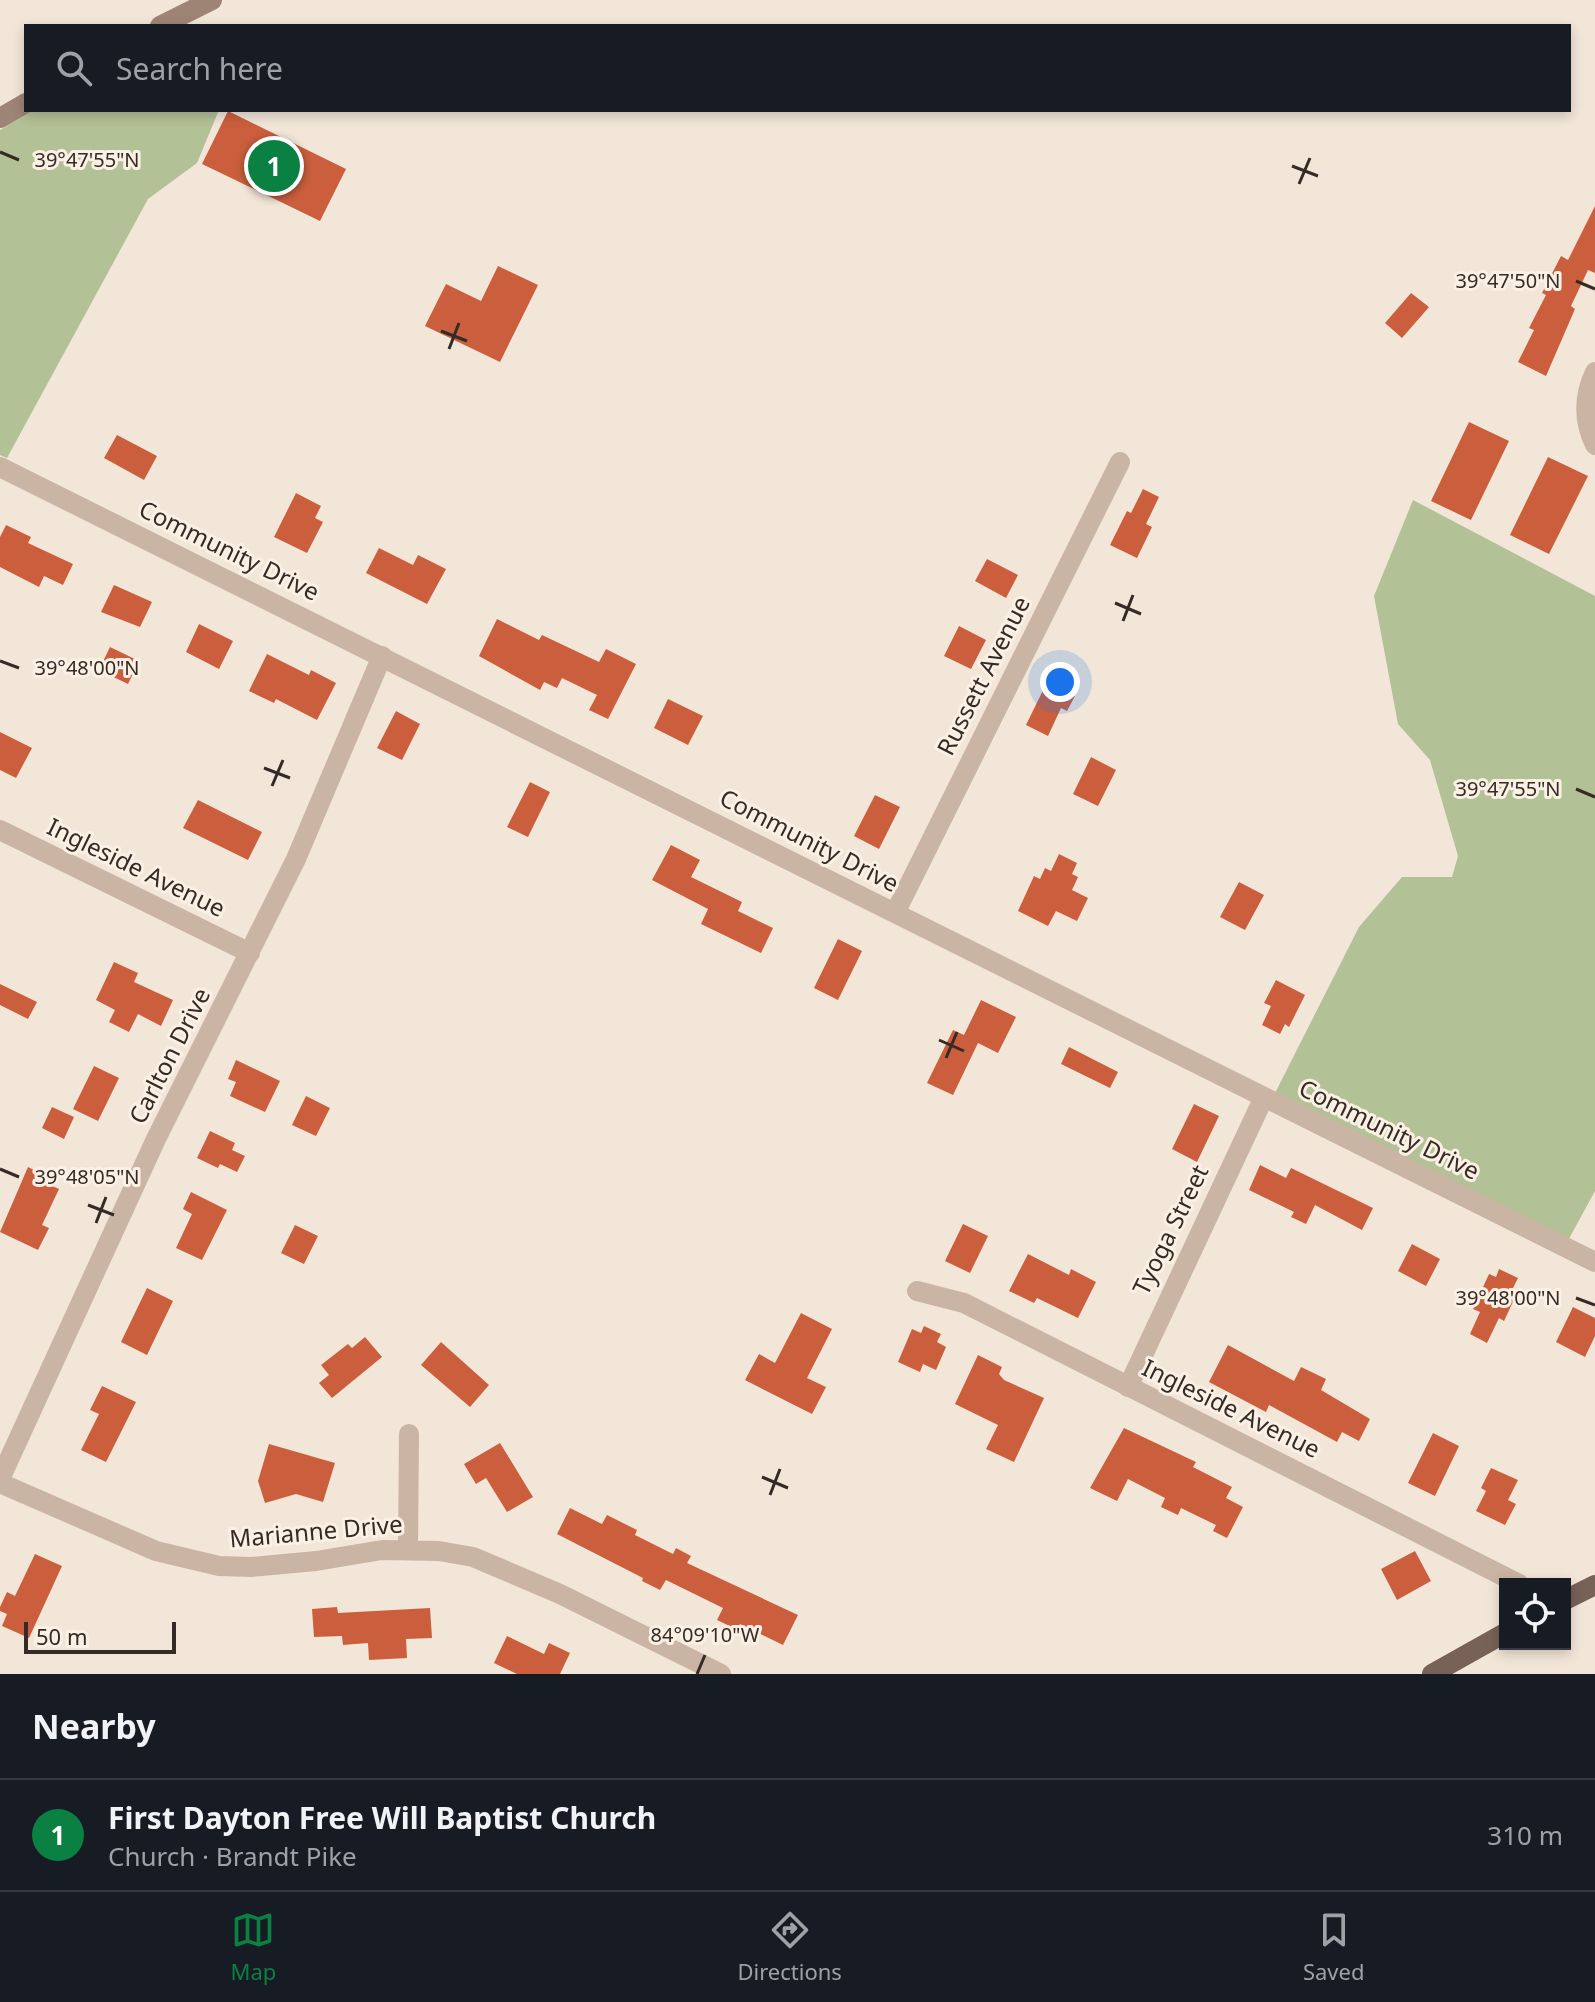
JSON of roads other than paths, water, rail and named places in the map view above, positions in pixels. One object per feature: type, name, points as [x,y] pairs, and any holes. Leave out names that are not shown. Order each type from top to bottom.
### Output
[{"type":"main road","points":[[164,24],[212,0]]},
{"type":"main road","points":[[0,118],[24,104]]},
{"type":"main road","points":[[1571,1597],[1595,1585]]},
{"type":"main road","points":[[1432,1674],[1499,1636]]},
{"type":"street","points":[[1595,372],[1585,400],[1586,423],[1595,445]]},
{"type":"street","name":"Russett Avenue","points":[[895,913],[1120,462]]},
{"type":"street","name":"Community Drive","points":[[0,467],[1595,1262]]},
{"type":"street","name":"Carlton Drive","points":[[0,1481],[156,1139],[296,859],[382,656]]},
{"type":"street","name":"Ingleside Avenue","points":[[0,830],[250,953]]},
{"type":"street","name":"Tyoga Street","points":[[1128,1387],[1264,1097]]},
{"type":"street","name":"Ingleside Avenue","points":[[917,1291],[964,1303],[1507,1578]]},
{"type":"street","points":[[408,1549],[409,1434]]},
{"type":"street","name":"Marianne Drive","points":[[0,1481],[156,1551],[219,1566],[251,1567],[408,1549],[473,1557],[514,1572],[721,1674]]},
{"type":"place","name":"First Dayton Free Will Baptist Church","points":[[274,166]]}]
